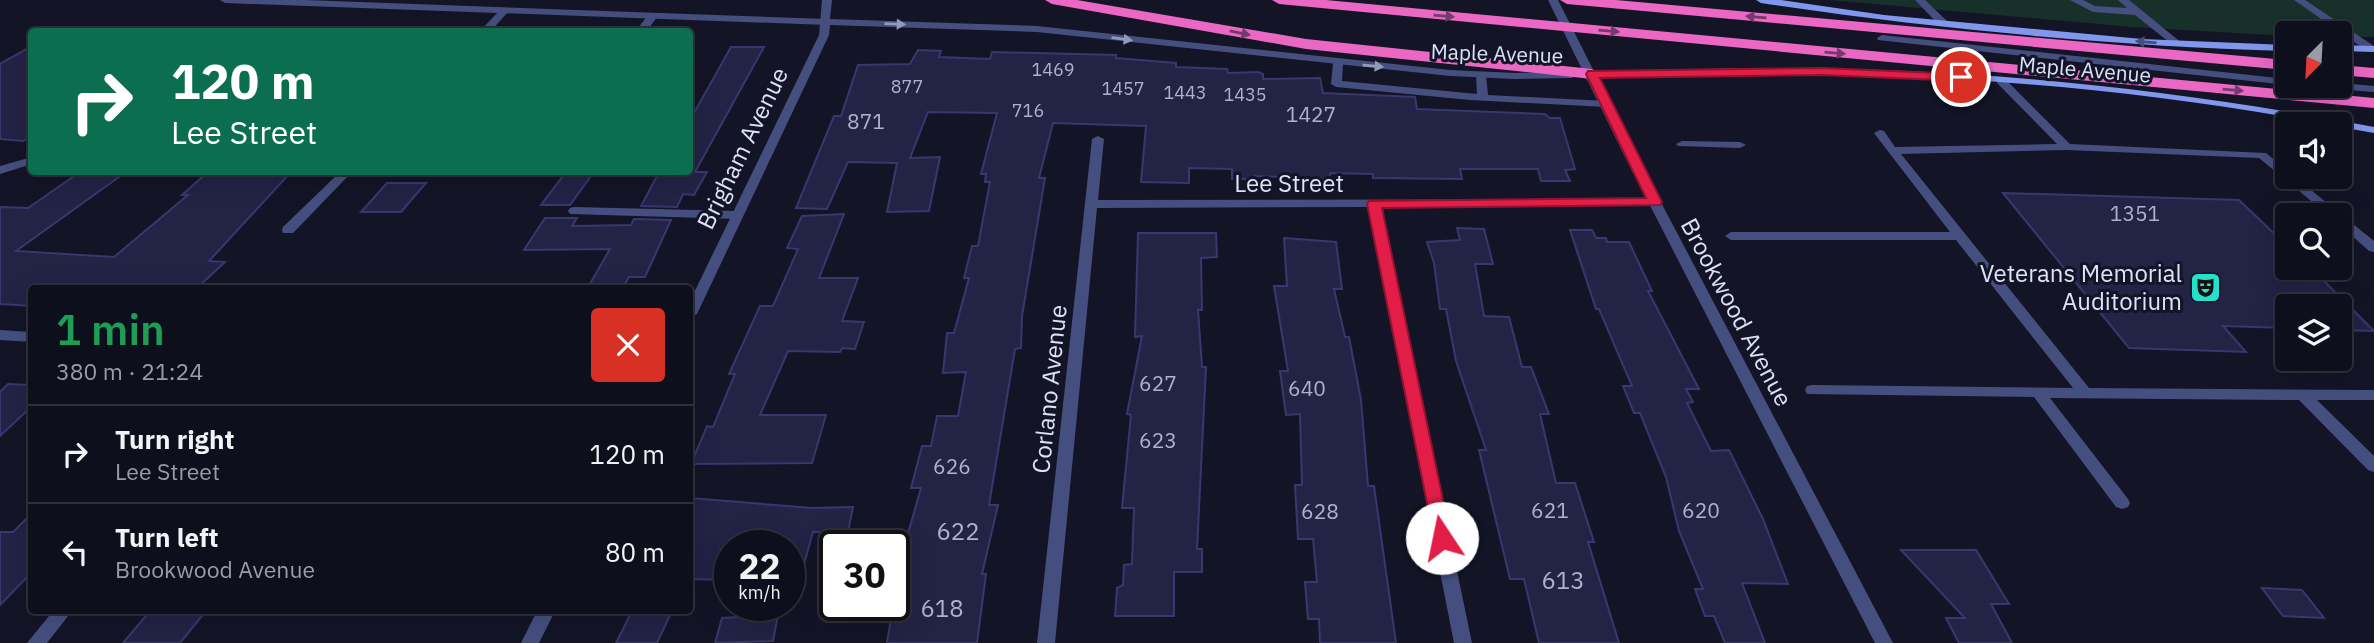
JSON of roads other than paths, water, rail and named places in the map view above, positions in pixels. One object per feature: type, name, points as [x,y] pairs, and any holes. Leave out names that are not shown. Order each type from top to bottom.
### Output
[{"type":"highway","points":[[1052,0],[1329,47],[1592,74]]},
{"type":"highway","points":[[1279,0],[2374,103]]},
{"type":"highway","points":[[1567,0],[2275,64]]},
{"type":"highway","points":[[2352,71],[2374,73]]},
{"type":"main road","points":[[1761,0],[1855,15],[1944,24],[2202,46],[2275,48]]},
{"type":"main road","points":[[2352,48],[2373,48]]},
{"type":"main road","name":"Maple Avenue","points":[[1592,74],[1859,72],[2001,81],[2208,100],[2374,130]]},
{"type":"street","name":"Maple Avenue","points":[[225,0],[1037,29],[1338,63],[1481,75],[1592,74]]},
{"type":"street","name":"Brigham Avenue","points":[[693,308],[824,35],[827,0]]},
{"type":"street","name":"Brookwood Avenue","points":[[1553,0],[1884,643]]},
{"type":"street","points":[[1920,0],[1944,24]]},
{"type":"street","points":[[2076,0],[2093,9],[2140,12]]},
{"type":"street","points":[[2123,0],[2178,44]]},
{"type":"street","points":[[2299,0],[2373,48]]},
{"type":"street","points":[[488,28],[503,12]]},
{"type":"street","points":[[643,28],[652,17]]},
{"type":"street","points":[[1882,38],[2275,81]]},
{"type":"street","points":[[2202,46],[2232,76]]},
{"type":"street","points":[[1338,63],[1336,84],[1483,97],[1606,104]]},
{"type":"street","points":[[1481,75],[1483,97]]},
{"type":"street","points":[[2001,81],[2067,147]]},
{"type":"street","points":[[2352,87],[2374,89]]},
{"type":"street","points":[[1880,134],[2085,393]]},
{"type":"street","name":"Corlano Avenue","points":[[1046,643],[1098,139]]},
{"type":"street","points":[[1682,144],[1740,145]]},
{"type":"street","points":[[1892,151],[2067,147],[2262,155],[2275,166]]},
{"type":"street","points":[[0,170],[28,161]]},
{"type":"street","points":[[288,230],[343,175]]},
{"type":"street","points":[[2304,189],[2321,203]]},
{"type":"street","name":"Lee Street","points":[[1091,204],[1655,202]]},
{"type":"street","points":[[1374,204],[1463,643]]},
{"type":"street","points":[[574,211],[737,215]]},
{"type":"street","points":[[2352,229],[2374,248]]},
{"type":"street","points":[[1731,236],[1960,236]]},
{"type":"street","points":[[3,338],[28,337]]},
{"type":"street","points":[[1812,390],[2374,395]]},
{"type":"street","points":[[2038,392],[2122,503]]},
{"type":"street","points":[[2304,394],[2374,466]]},
{"type":"street","points":[[36,643],[60,614]]},
{"type":"street","points":[[530,643],[544,614]]},
{"type":"place","name":"Veterans Memorial Auditorium","points":[[2205,287]]}]
